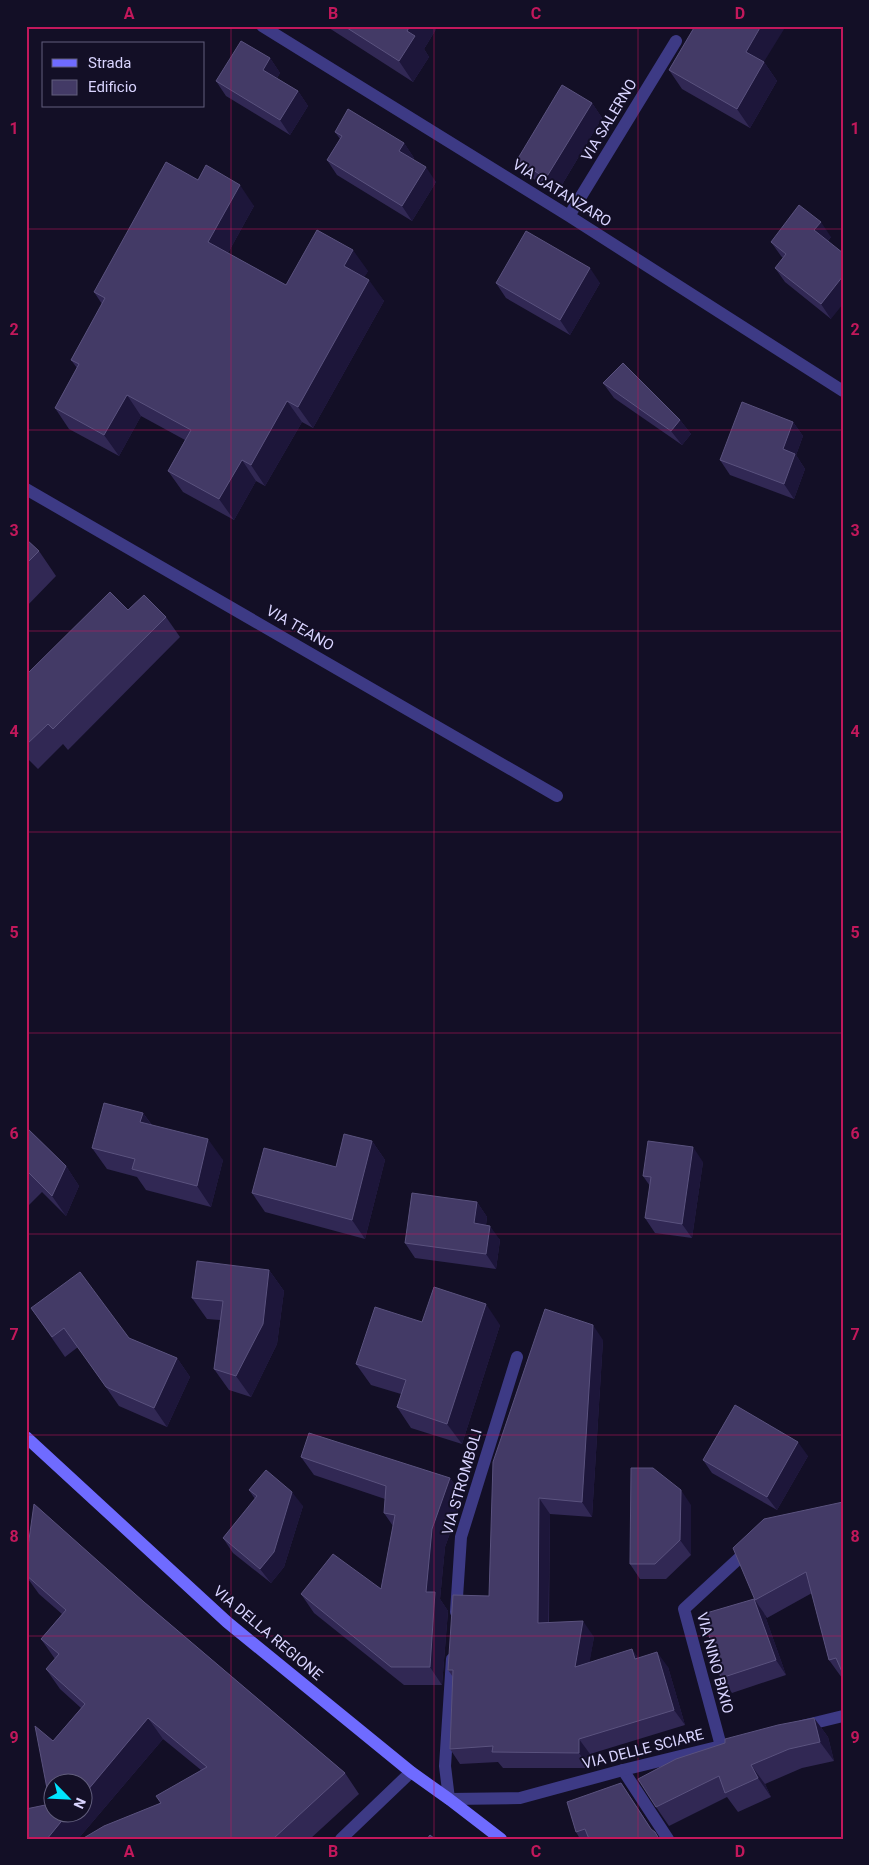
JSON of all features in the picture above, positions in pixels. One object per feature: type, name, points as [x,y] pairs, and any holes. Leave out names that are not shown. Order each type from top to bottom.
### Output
[{"type":"main road","name":"VIA DELLA REGIONE","points":[[26,1437],[227,1622],[411,1772],[501,1839]]},
{"type":"street","name":"VIA CATANZARO","points":[[262,26],[570,216],[843,391]]},
{"type":"street","name":"VIA SALERNO","points":[[570,216],[676,41]]},
{"type":"street","name":"VIA TEANO","points":[[26,489],[556,796]]},
{"type":"street","name":"VIA STROMBOLI","points":[[454,1626],[461,1537],[517,1357]]},
{"type":"street","name":"VIA NINO BIXIO","points":[[726,1745],[684,1610],[759,1540]]},
{"type":"street","points":[[449,1799],[445,1766],[453,1646]]},
{"type":"street","points":[[787,1730],[843,1716]]},
{"type":"street","name":"VIA DELLE SCIARE","points":[[449,1799],[520,1798],[726,1745]]},
{"type":"street","points":[[623,1770],[668,1839]]},
{"type":"street","points":[[341,1839],[411,1772]]},
{"type":"building","points":[[344,26],[410,26],[407,31],[415,36],[399,61]]},
{"type":"building","points":[[695,26],[761,26],[746,52],[764,62],[737,109],[669,70]]},
{"type":"building","points":[[241,41],[270,58],[263,70],[298,91],[280,120],[216,81]]},
{"type":"building","points":[[562,85],[592,103],[546,178],[517,160]]},
{"type":"building","points":[[348,109],[404,143],[399,151],[426,167],[402,206],[327,160],[342,136],[335,132]]},
{"type":"building","points":[[166,162],[198,180],[206,165],[240,185],[208,242],[286,285],[317,230],[353,250],[344,266],[369,280],[298,407],[287,401],[251,465],[242,460],[219,499],[168,471],[191,430],[127,395],[104,435],[55,408],[79,364],[71,360],[105,298],[94,292]]},
{"type":"building","points":[[799,205],[821,222],[814,230],[843,253],[843,276],[821,304],[775,268],[786,254],[771,242]]},
{"type":"building","points":[[526,231],[590,268],[560,320],[496,283]]},
{"type":"building","points":[[623,363],[680,420],[671,431],[603,383]]},
{"type":"building","points":[[742,402],[793,422],[783,449],[795,454],[784,484],[720,460]]},
{"type":"building","points":[[26,539],[39,551],[26,564]]},
{"type":"building","points":[[110,592],[128,610],[144,595],[166,617],[53,729],[48,724],[26,745],[26,675]]},
{"type":"building","points":[[104,1103],[143,1113],[140,1122],[208,1139],[197,1186],[132,1169],[135,1159],[92,1148]]},
{"type":"building","points":[[26,1127],[66,1166],[52,1196],[28,1172],[26,1174]]},
{"type":"building","points":[[344,1134],[372,1141],[352,1220],[252,1193],[264,1148],[336,1167]]},
{"type":"building","points":[[648,1141],[693,1147],[682,1224],[645,1218],[651,1177],[643,1176]]},
{"type":"building","points":[[412,1193],[477,1202],[474,1223],[490,1226],[486,1254],[405,1243]]},
{"type":"building","points":[[197,1261],[269,1270],[263,1324],[236,1376],[214,1369],[223,1301],[192,1298]]},
{"type":"building","points":[[80,1272],[129,1338],[177,1358],[154,1408],[106,1387],[64,1328],[52,1337],[31,1308]]},
{"type":"building","points":[[434,1287],[486,1304],[447,1424],[397,1407],[406,1380],[356,1364],[375,1307],[422,1322]]},
{"type":"building","points":[[545,1309],[593,1325],[582,1502],[539,1498],[538,1623],[583,1621],[575,1667],[632,1649],[635,1659],[657,1652],[674,1710],[579,1739],[579,1753],[492,1752],[493,1746],[450,1749],[453,1670],[448,1670],[453,1595],[489,1596],[493,1462]]},
{"type":"building","points":[[735,1405],[798,1442],[767,1497],[703,1460]]},
{"type":"building","points":[[309,1433],[450,1478],[432,1529],[426,1592],[435,1592],[430,1667],[391,1667],[301,1594],[333,1554],[381,1589],[395,1515],[384,1513],[386,1486],[301,1457]]},
{"type":"building","points":[[631,1468],[653,1468],[681,1490],[680,1540],[655,1564],[630,1564]]},
{"type":"building","points":[[266,1470],[292,1492],[274,1552],[260,1569],[223,1538],[257,1496],[249,1490]]},
{"type":"building","points":[[843,1502],[843,1674],[836,1658],[829,1660],[806,1572],[755,1600],[733,1548],[764,1519]]},
{"type":"building","points":[[34,1504],[144,1602],[345,1773],[273,1839],[82,1839],[104,1826],[161,1803],[156,1796],[207,1767],[148,1718],[92,1785],[92,1772],[44,1772],[35,1726],[53,1741],[85,1704],[46,1669],[59,1654],[41,1639],[66,1610],[26,1575],[26,1561]]},
{"type":"building","points":[[754,1599],[776,1660],[721,1678],[703,1614]]},
{"type":"building","points":[[814,1718],[820,1742],[789,1749],[751,1765],[758,1778],[725,1793],[719,1776],[656,1807],[638,1779],[676,1759],[725,1743],[725,1739]]},
{"type":"building","points":[[621,1783],[659,1839],[589,1839],[585,1829],[576,1832],[567,1802]]},
{"type":"building","points":[[42,1806],[42,1822],[61,1822],[47,1839],[26,1839],[26,1809]]},
{"type":"building","points":[[430,1835],[435,1839],[427,1839]]}]
